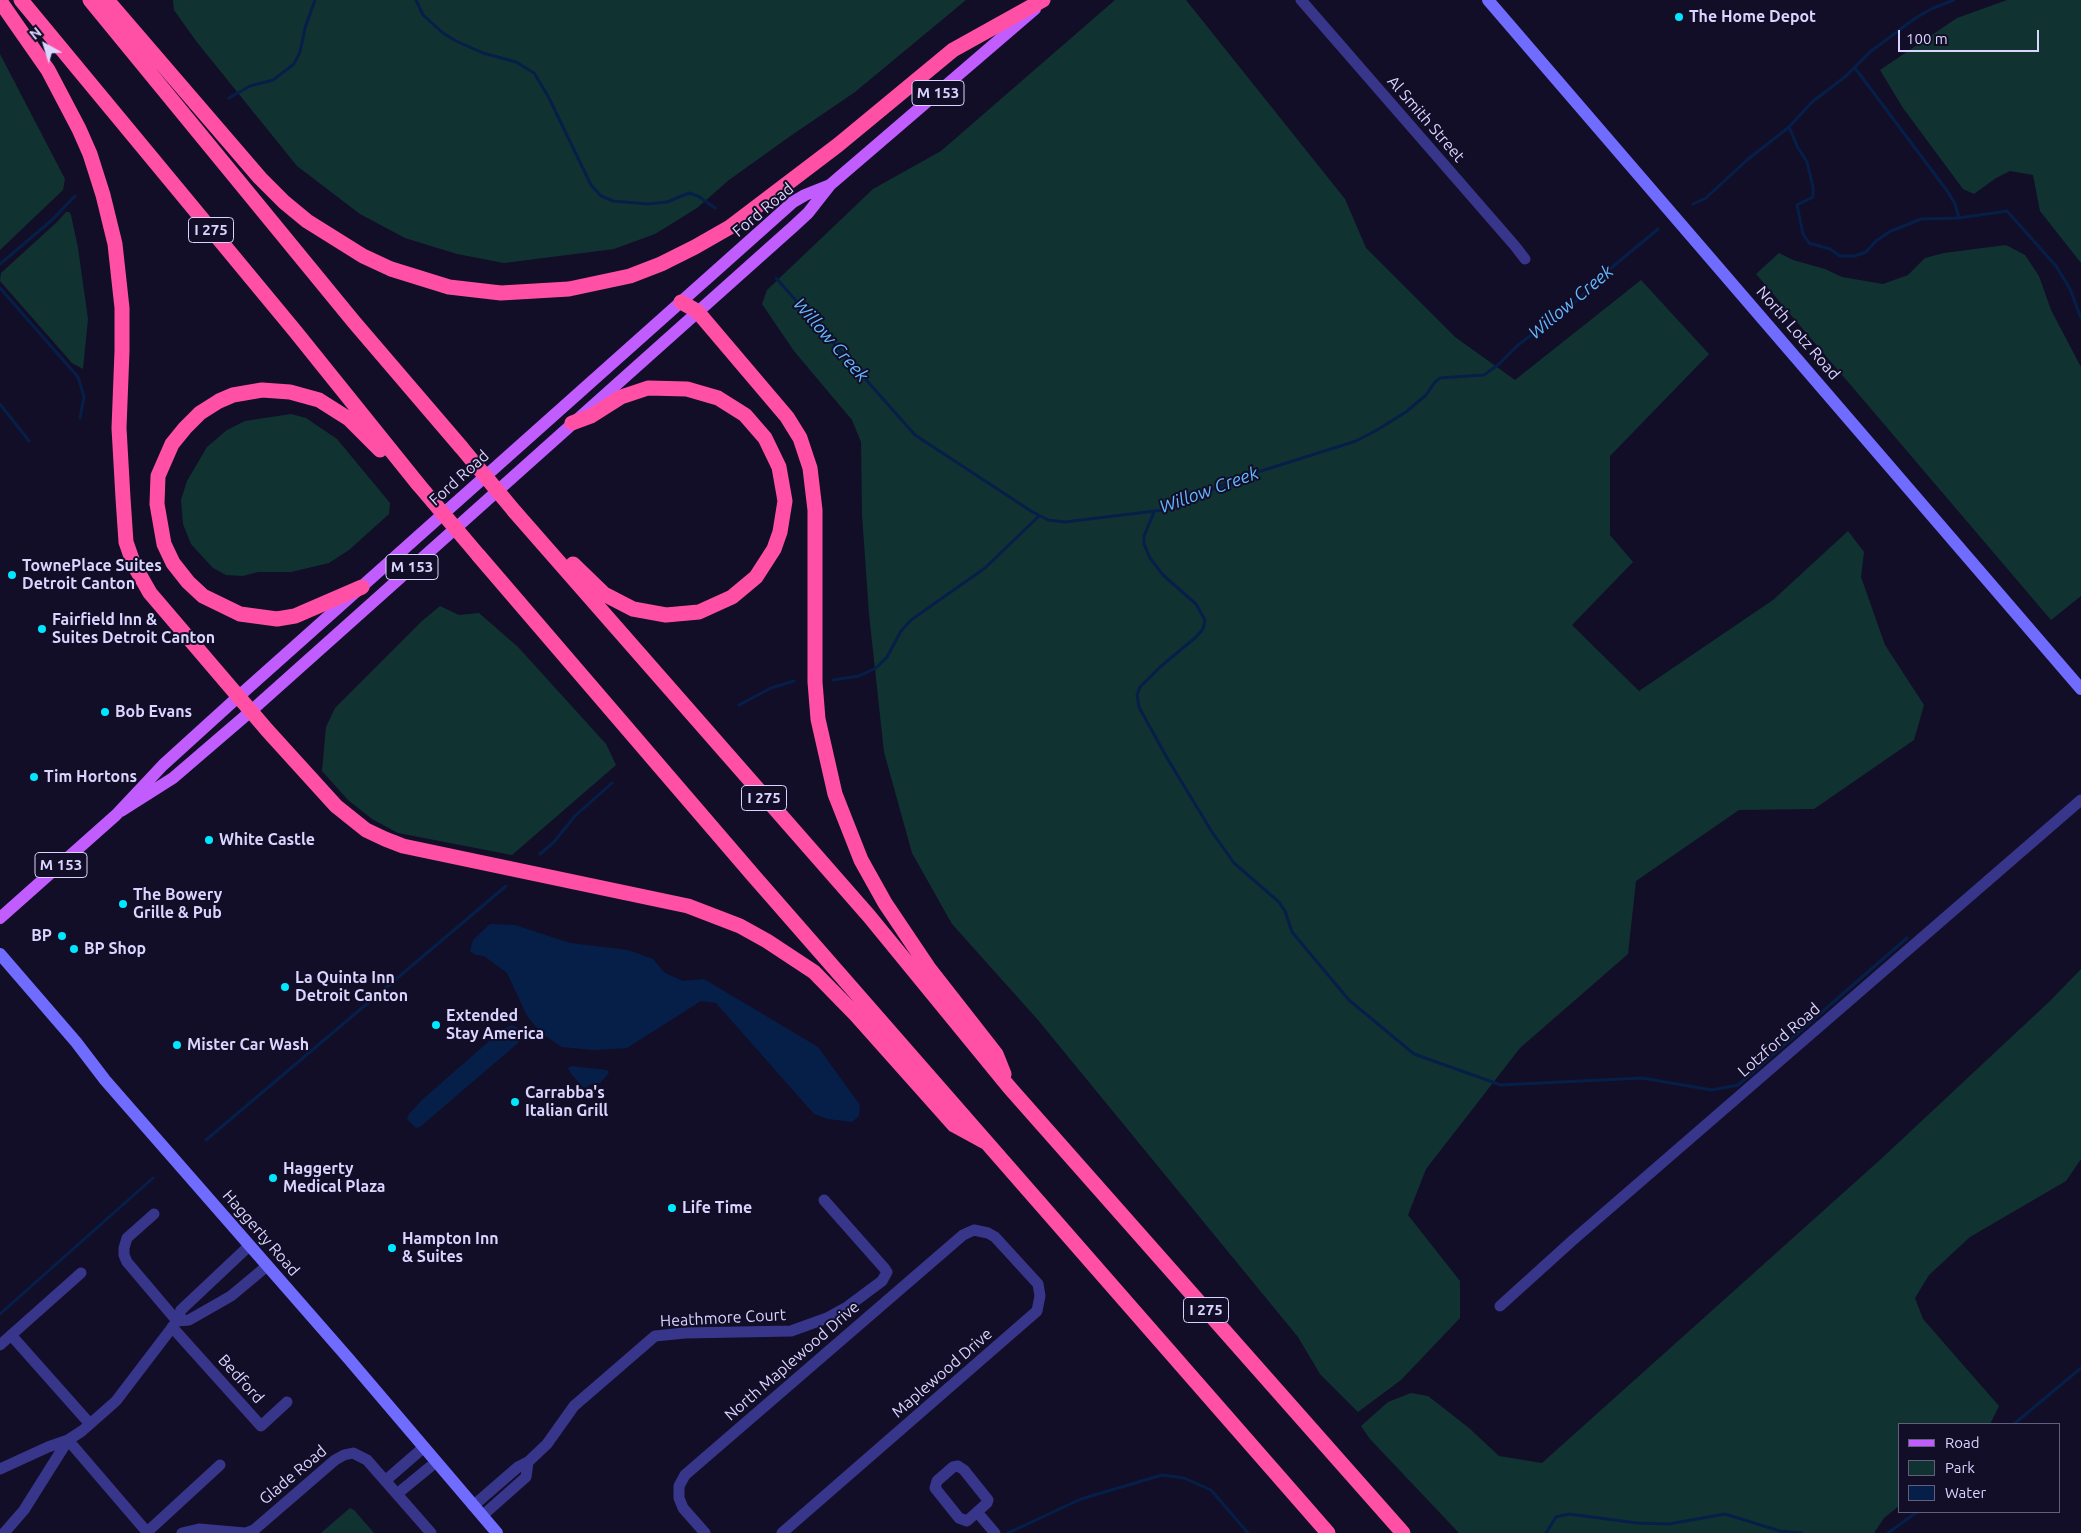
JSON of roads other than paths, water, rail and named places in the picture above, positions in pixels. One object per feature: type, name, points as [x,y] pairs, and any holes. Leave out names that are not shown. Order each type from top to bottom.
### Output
[{"type":"highway","name":"I 275","points":[[21,0],[295,331],[398,461],[533,621],[1328,1533]]},
{"type":"highway","name":"I 275","points":[[90,0],[354,322],[515,512],[869,916],[1009,1087],[1403,1533]]},
{"type":"highway","points":[[107,0],[260,178],[284,202],[307,221],[363,256],[392,269],[449,287],[501,293],[569,289],[630,276],[696,248],[730,227],[838,145],[953,50],[1044,0]]},
{"type":"highway","points":[[0,1],[48,70],[79,129],[90,154],[101,189],[115,244],[122,308],[119,428],[125,530],[129,552],[138,575],[150,593],[251,710],[336,806],[366,830],[384,839],[403,846],[688,906],[740,926],[767,941],[814,972],[856,1015],[954,1125],[987,1143]]},
{"type":"highway","points":[[681,302],[698,311],[787,417],[800,438],[813,479],[815,510],[814,654],[818,719],[835,794],[861,860],[885,903],[928,967],[996,1054],[1009,1087]]},
{"type":"highway","points":[[527,526],[547,537],[604,594],[633,609],[666,615],[699,612],[732,597],[756,578],[774,549],[784,518],[785,500],[779,467],[774,454],[756,427],[731,405],[718,398],[687,389],[648,388],[621,397],[591,416],[572,423]]},
{"type":"highway","points":[[362,587],[296,616],[277,619],[240,614],[203,596],[178,570],[164,544],[157,504],[158,476],[172,444],[200,413],[218,401],[234,395],[262,390],[290,392],[319,400],[348,420],[374,445],[398,461]]},
{"type":"main road","name":"Ford Road","points":[[121,811],[173,778],[251,710],[808,213],[830,185],[1044,0]]},
{"type":"main road","name":"Ford Road","points":[[0,918],[121,811],[163,765],[239,696],[793,202],[804,194],[830,185]]},
{"type":"street","name":"Al Smith Street","points":[[1302,0],[1525,259]]},
{"type":"street","name":"North Lotz Road","points":[[1488,0],[2081,689]]},
{"type":"street","name":"Lotzford Road","points":[[1500,1306],[1567,1245],[2081,800]]},
{"type":"street","name":"Haggerty Road","points":[[0,954],[76,1042],[105,1080],[496,1533]]},
{"type":"street","name":"Heathmore Court","points":[[473,1506],[518,1466],[528,1462],[547,1444],[574,1406],[655,1336],[685,1333],[791,1331],[814,1323],[847,1307],[882,1281],[887,1272],[885,1269],[824,1200]]},
{"type":"street","name":"Bedford","points":[[154,1214],[127,1238],[124,1248],[127,1262],[174,1324],[261,1426],[287,1402]]},
{"type":"street","name":"North Maplewood Drive","points":[[706,1533],[683,1508],[679,1498],[679,1486],[685,1475],[962,1235],[974,1230]]},
{"type":"street","name":"Maplewood Drive","points":[[782,1533],[1037,1311],[1040,1296],[1038,1284],[995,1237],[988,1233],[974,1230]]},
{"type":"street","points":[[0,1469],[48,1446],[68,1440],[116,1401],[174,1324],[181,1310],[250,1246]]},
{"type":"street","points":[[174,1324],[189,1320],[231,1296],[267,1266]]},
{"type":"street","points":[[0,1345],[81,1273]]},
{"type":"street","points":[[11,1335],[90,1424]]},
{"type":"street","points":[[68,1440],[146,1533],[220,1465]]},
{"type":"street","points":[[4,1533],[24,1510],[68,1440]]},
{"type":"street","points":[[385,1481],[423,1448]]},
{"type":"street","name":"Glade Road","points":[[182,1533],[199,1530],[245,1533],[254,1530],[335,1460],[353,1453],[364,1457],[431,1533]]},
{"type":"street","points":[[397,1494],[436,1462]]},
{"type":"street","name":"Heathmore Court","points":[[482,1516],[526,1477],[528,1462]]},
{"type":"street","points":[[961,1466],[986,1495],[987,1503],[977,1512],[967,1521],[963,1520],[935,1488],[937,1481],[953,1467],[961,1466]]},
{"type":"street","points":[[977,1512],[995,1533]]},
{"type":"water","points":[[490,924],[515,925],[570,943],[628,950],[653,959],[665,973],[683,981],[704,979],[818,1047],[860,1105],[859,1116],[852,1122],[828,1119],[814,1114],[716,1003],[701,1001],[627,1048],[593,1050],[562,1047],[542,1034],[527,1016],[507,973],[484,956],[476,955],[470,951],[473,940]]},
{"type":"water","points":[[512,1025],[518,1028],[520,1036],[518,1043],[420,1127],[416,1128],[407,1119],[409,1114],[423,1099],[503,1029]]},
{"type":"water","points":[[571,1066],[607,1070],[609,1073],[600,1083],[589,1085],[586,1088],[572,1075],[568,1068]]},
{"type":"waterway","name":"Willow Creek","points":[[229,98],[250,86],[273,80],[294,64],[300,52],[305,28],[315,0]]},
{"type":"waterway","name":"Willow Creek","points":[[416,0],[423,15],[443,33],[483,53],[516,62],[534,73],[548,96],[591,185],[601,196],[613,201],[648,204],[667,202],[689,193],[698,196],[715,208]]},
{"type":"waterway","name":"Willow Creek","points":[[1693,204],[1706,198],[1747,160],[1789,127],[1812,102],[1846,76],[1870,52],[1914,19],[1931,9],[1954,0]]},
{"type":"waterway","points":[[1855,68],[1948,192],[1955,204],[1959,218]]},
{"type":"waterway","points":[[1789,127],[1798,148],[1807,162],[1813,187],[1813,197],[1797,205],[1803,234],[1809,243],[1830,249],[1840,256],[1854,256],[1866,252],[1876,241],[1889,232],[1921,219],[1959,218],[2007,211],[2056,266],[2070,289],[2081,318]]},
{"type":"waterway","name":"Willow Creek","points":[[0,264],[52,220],[75,196]]},
{"type":"waterway","name":"Willow Creek","points":[[776,278],[915,435],[1031,511],[1048,520],[1065,522],[1163,510],[1242,477],[1356,441],[1406,412],[1426,395],[1440,378],[1484,375],[1499,364],[1518,345],[1573,304],[1610,269],[1658,229]]},
{"type":"waterway","points":[[0,288],[78,377],[84,397],[80,418]]},
{"type":"waterway","points":[[0,404],[29,441]]},
{"type":"waterway","points":[[1154,512],[1144,536],[1144,544],[1150,558],[1163,575],[1196,604],[1205,620],[1203,629],[1196,637],[1160,667],[1140,687],[1137,695],[1139,707],[1167,758],[1212,832],[1234,863],[1279,902],[1285,911],[1292,932],[1349,1000],[1414,1054],[1501,1085],[1642,1078],[1712,1090],[1738,1085],[1907,938]]},
{"type":"waterway","points":[[833,680],[859,676],[876,668],[887,657],[901,631],[911,620],[985,568],[1039,516]]},
{"type":"waterway","points":[[739,705],[771,688],[794,681]]},
{"type":"waterway","points":[[540,854],[554,842],[575,816],[612,783]]},
{"type":"waterway","points":[[206,1140],[506,886]]},
{"type":"waterway","points":[[0,1314],[153,1178]]},
{"type":"waterway","points":[[2015,1423],[2081,1368]]},
{"type":"waterway","points":[[1008,1533],[1081,1499],[1162,1475],[1184,1478],[1211,1490],[1248,1533]]},
{"type":"waterway","points":[[1888,1533],[1916,1513]]},
{"type":"waterway","points":[[1546,1533],[1556,1517],[1569,1514],[1637,1523],[1669,1524],[1725,1514],[1780,1531],[1802,1533]]},
{"type":"place","name":"The Home Depot","points":[[1679,17]]},
{"type":"place","name":"TownePlace Suites Detroit Canton","points":[[12,575]]},
{"type":"place","name":"Fairfield Inn & Suites Detroit Canton","points":[[42,629]]},
{"type":"place","name":"Bob Evans","points":[[105,712]]},
{"type":"place","name":"Tim Hortons","points":[[34,777]]},
{"type":"place","name":"White Castle","points":[[209,840]]},
{"type":"place","name":"The Bowery Grille & Pub","points":[[123,904]]},
{"type":"place","name":"BP","points":[[62,936]]},
{"type":"place","name":"BP Shop","points":[[74,949]]},
{"type":"place","name":"La Quinta Inn Detroit Canton","points":[[285,987]]},
{"type":"place","name":"Extended Stay America","points":[[436,1025]]},
{"type":"place","name":"Mister Car Wash","points":[[177,1045]]},
{"type":"place","name":"Carrabba's Italian Grill","points":[[515,1102]]},
{"type":"place","name":"Haggerty Medical Plaza","points":[[273,1178]]},
{"type":"place","name":"Life Time","points":[[672,1208]]},
{"type":"place","name":"Hampton Inn & Suites","points":[[392,1248]]}]
